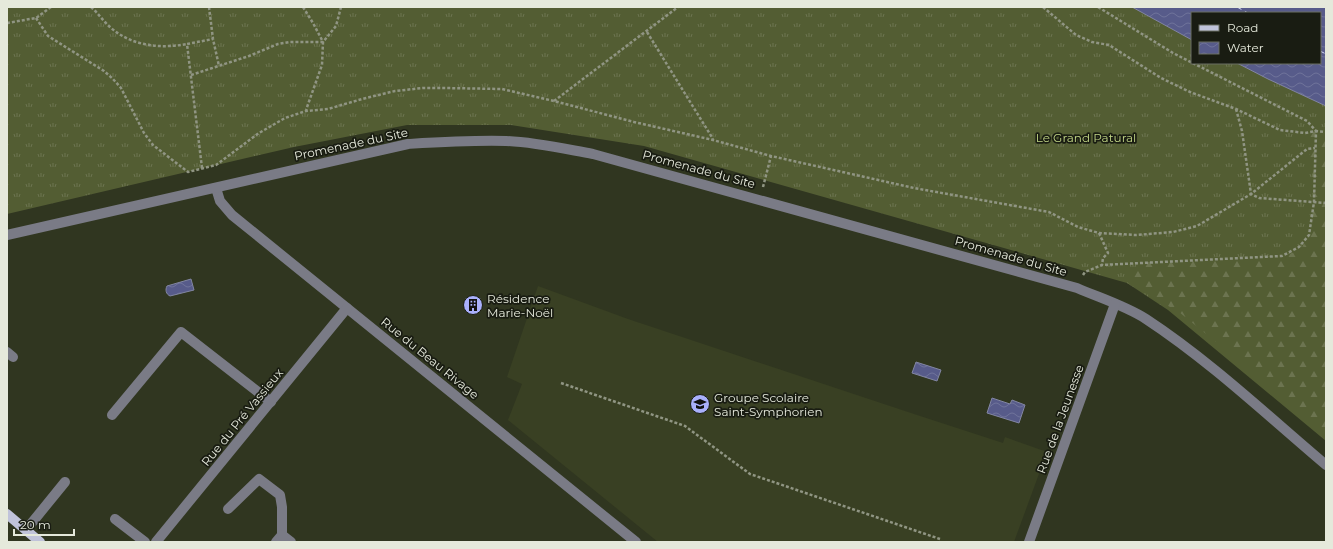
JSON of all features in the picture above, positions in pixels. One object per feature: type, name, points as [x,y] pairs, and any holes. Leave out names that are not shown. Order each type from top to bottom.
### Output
[{"type":"main road","points":[[7,514],[40,542]]},
{"type":"street","name":"Promenade du Site","points":[[7,235],[408,144],[507,141],[593,154],[1077,288],[1115,304],[1145,319],[1201,358],[1326,465]]},
{"type":"street","name":"Rue du Beau Rivage","points":[[216,188],[220,201],[232,214],[636,542]]},
{"type":"street","name":"Rue de la Jeunesse","points":[[1029,542],[1115,304]]},
{"type":"street","name":"Rue du Pré Vassieux","points":[[156,542],[347,308]]},
{"type":"street","points":[[112,415],[180,332],[271,402]]},
{"type":"street","points":[[228,509],[258,479],[280,495],[282,507],[279,538],[291,542]]},
{"type":"street","points":[[26,530],[66,482]]},
{"type":"street","points":[[115,518],[145,542]]},
{"type":"path","points":[[7,23],[36,18],[51,7]]},
{"type":"path","points":[[91,7],[110,27],[132,42],[148,45],[179,46],[213,40]]},
{"type":"path","points":[[210,7],[213,40],[219,66]]},
{"type":"path","points":[[303,7],[323,42],[322,64],[306,111]]},
{"type":"path","points":[[323,42],[336,26],[341,7]]},
{"type":"path","points":[[554,101],[678,7]]},
{"type":"path","points":[[1043,7],[1076,36],[1109,46],[1161,78],[1190,92],[1236,109],[1280,130],[1305,133],[1316,131],[1326,132]]},
{"type":"path","points":[[1098,7],[1173,53],[1191,62]]},
{"type":"path","points":[[36,18],[48,36],[104,71],[114,79],[121,88],[144,133],[153,145],[188,172],[216,165],[259,133],[285,118],[306,111],[328,109],[362,98],[422,88],[502,89],[713,140],[771,156],[914,188],[1048,212],[1078,227],[1099,233],[1136,235],[1173,232],[1197,226],[1251,194],[1307,149],[1315,148]]},
{"type":"path","points":[[647,32],[713,140]]},
{"type":"path","points":[[191,75],[249,56],[278,44],[290,42],[323,42]]},
{"type":"path","points":[[187,44],[202,168]]},
{"type":"path","points":[[1077,288],[1085,272],[1102,265],[1282,256],[1299,247],[1309,234],[1314,202],[1316,131],[1307,121],[1195,64]]},
{"type":"path","points":[[1236,109],[1242,131],[1251,194]]},
{"type":"path","points":[[759,199],[771,156]]},
{"type":"path","points":[[1251,194],[1259,198],[1326,203]]},
{"type":"path","points":[[1099,233],[1108,253],[1103,258],[1102,265]]},
{"type":"path","points":[[561,383],[685,426],[750,474],[940,539]]},
{"type":"shaded area","name":"Groupe Scolaire Saint-Symphorien","points":[[538,286],[628,319],[914,414],[1003,443],[1005,437],[1047,452],[1014,542],[658,542],[508,420],[522,384],[507,377]]},
{"type":"green space","name":"Le Grand Patural","points":[[7,7],[1132,7],[1191,39],[1191,64],[1239,64],[1326,106],[1326,441],[1168,310],[1127,283],[644,146],[511,125],[407,125],[294,147],[7,214]]},
{"type":"green space","points":[[1307,121],[1326,128],[1326,431],[1179,312],[1127,283],[1142,262],[1282,256],[1302,250],[1309,234],[1314,202]]},
{"type":"water","points":[[1132,7],[1326,7],[1326,106],[1239,64],[1321,64],[1321,12],[1191,12],[1191,39]]},
{"type":"water","points":[[191,279],[194,290],[170,296],[167,293],[167,286]]},
{"type":"water","points":[[916,362],[941,370],[937,381],[912,373]]},
{"type":"water","points":[[992,398],[1010,404],[1012,400],[1025,405],[1019,423],[987,413]]},
{"type":"ferry route","points":[[1237,7],[1246,12]]},
{"type":"ferry route","points":[[1321,52],[1326,54]]},
{"type":"place","name":"Résidence Marie-Noël","points":[[473,305]]},
{"type":"place","name":"Groupe Scolaire Saint-Symphorien","points":[[700,404]]}]
